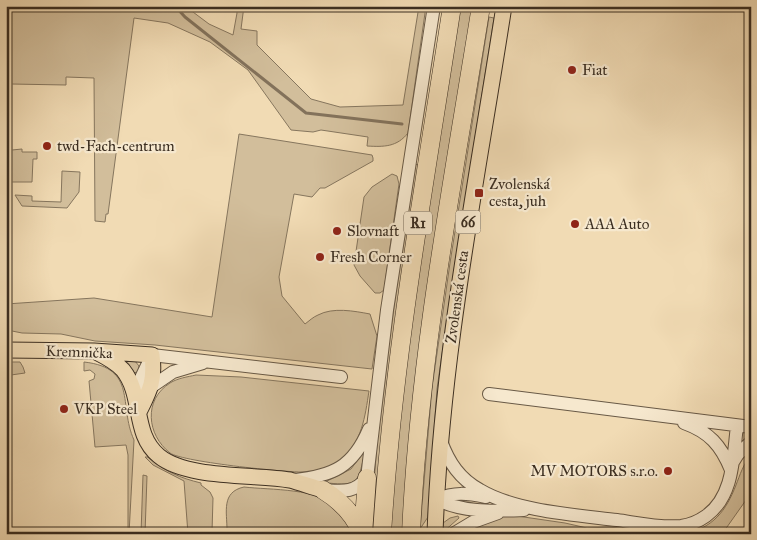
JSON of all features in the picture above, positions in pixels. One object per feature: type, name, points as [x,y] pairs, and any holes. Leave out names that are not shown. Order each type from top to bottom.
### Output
[{"type":"highway","name":"R1","points":[[382,534],[389,440],[404,310],[452,6]]},
{"type":"highway","name":"R1","points":[[411,534],[417,444],[432,315],[481,6]]},
{"type":"highway","points":[[363,534],[367,478]]},
{"type":"highway","points":[[323,490],[336,498],[346,508],[354,517],[363,534]]},
{"type":"main road","name":"Zvolenská cesta","points":[[440,439],[454,313],[504,6]]},
{"type":"main road","name":"Kremnička","points":[[6,350],[94,351],[152,355]]},
{"type":"main road","points":[[94,351],[112,360],[123,369],[136,395],[140,424],[146,440],[153,451],[166,461],[198,470],[290,480],[323,490]]},
{"type":"main road","points":[[139,412],[151,387],[152,355]]},
{"type":"main road","name":"66","points":[[435,534],[440,439]]},
{"type":"street","points":[[323,490],[352,490],[359,487],[367,478],[387,310],[434,6]]},
{"type":"street","points":[[136,395],[139,382],[152,355],[341,377]]},
{"type":"street","points":[[151,387],[173,372],[208,362]]},
{"type":"street","points":[[489,394],[751,427]]},
{"type":"street","points":[[667,416],[710,436],[732,466]]},
{"type":"street","points":[[290,480],[323,476],[343,467],[358,450],[373,418]]},
{"type":"street","points":[[436,499],[451,494],[468,494],[505,505],[652,525],[682,526],[706,516],[716,507],[723,496],[729,483],[737,426]]},
{"type":"street","points":[[440,439],[458,474],[482,492],[505,505]]},
{"type":"street","points":[[732,466],[738,454],[751,442]]},
{"type":"street","points":[[453,534],[505,505]]},
{"type":"shaded area","points":[[6,6],[185,6],[209,24],[233,35],[237,13],[236,6],[244,6],[241,29],[257,31],[257,45],[311,99],[340,107],[403,105],[419,6],[426,6],[408,133],[395,144],[367,146],[368,137],[321,130],[313,132],[291,130],[248,70],[210,42],[168,23],[134,18],[108,214],[106,214],[105,222],[95,221],[94,78],[66,77],[66,85],[11,84],[6,64]]},
{"type":"shaded area","points":[[459,6],[473,6],[403,534],[390,534],[401,385]]},
{"type":"shaded area","points":[[489,17],[494,18],[437,389],[428,517],[420,529],[432,388]]},
{"type":"shaded area","points":[[239,134],[372,155],[373,161],[325,188],[320,188],[312,197],[294,194],[279,277],[282,296],[305,324],[316,316],[330,311],[344,310],[370,314],[377,336],[372,369],[155,345],[95,341],[61,334],[22,333],[12,331],[7,326],[6,304],[94,298],[212,317]]},
{"type":"shaded area","points":[[22,149],[22,152],[37,152],[37,159],[33,159],[32,182],[6,182],[6,154],[12,150]]},
{"type":"shaded area","points":[[414,164],[419,165],[387,383],[375,534],[372,534],[372,507],[380,407]]},
{"type":"shaded area","points":[[62,171],[80,172],[79,192],[67,208],[22,206],[15,195],[32,196],[32,201],[61,202]]},
{"type":"shaded area","points":[[392,174],[397,176],[399,184],[384,290],[380,293],[375,293],[360,276],[354,265],[364,197],[372,187]]},
{"type":"shaded area","points":[[123,360],[135,361],[139,366],[138,372],[133,373]]},
{"type":"shaded area","points":[[6,362],[20,362],[25,373],[11,375],[11,367],[6,367]]},
{"type":"shaded area","points":[[84,362],[101,366],[112,372],[119,380],[123,390],[129,427],[134,440],[129,534],[128,455],[126,445],[95,447],[89,381],[94,379],[95,374],[90,370],[84,371]]},
{"type":"shaded area","points":[[196,375],[241,377],[369,391],[366,410],[358,437],[348,453],[336,464],[313,472],[240,467],[195,460],[170,453],[156,437],[151,418],[155,399],[161,390],[170,383]]},
{"type":"shaded area","points":[[362,454],[364,456],[362,465],[355,481],[345,484],[328,483],[327,481],[351,469]]},
{"type":"shaded area","points":[[751,456],[751,493],[727,527],[720,534],[684,534],[711,523],[717,517],[728,503],[744,466]]},
{"type":"shaded area","points":[[145,457],[173,473],[201,483],[210,492],[213,498],[212,532],[210,534],[188,534],[184,481],[153,465]]},
{"type":"shaded area","points":[[143,475],[147,476],[145,534],[141,534]]},
{"type":"shaded area","points":[[244,487],[307,493],[330,501],[345,517],[355,534],[296,534],[296,532],[227,530],[226,510],[229,498],[232,493]]},
{"type":"shaded area","points":[[458,516],[459,518],[442,533],[443,523],[450,518]]},
{"type":"shaded area","points":[[502,516],[517,516],[587,528],[609,527],[676,534],[463,534]]},
{"type":"waterway","points":[[175,6],[185,17],[306,113],[402,124]]},
{"type":"place","name":"Fiat","points":[[572,70]]},
{"type":"place","name":"twd-Fach-centrum","points":[[47,146]]},
{"type":"place","name":"Zvolenská cesta, juh","points":[[479,193]]},
{"type":"place","name":"AAA Auto","points":[[575,224]]},
{"type":"place","name":"Slovnaft","points":[[337,231]]},
{"type":"place","name":"Fresh Corner","points":[[320,257]]},
{"type":"place","name":"VKP Steel","points":[[64,409]]},
{"type":"place","name":"MV MOTORS s.r.o.","points":[[668,471]]}]
